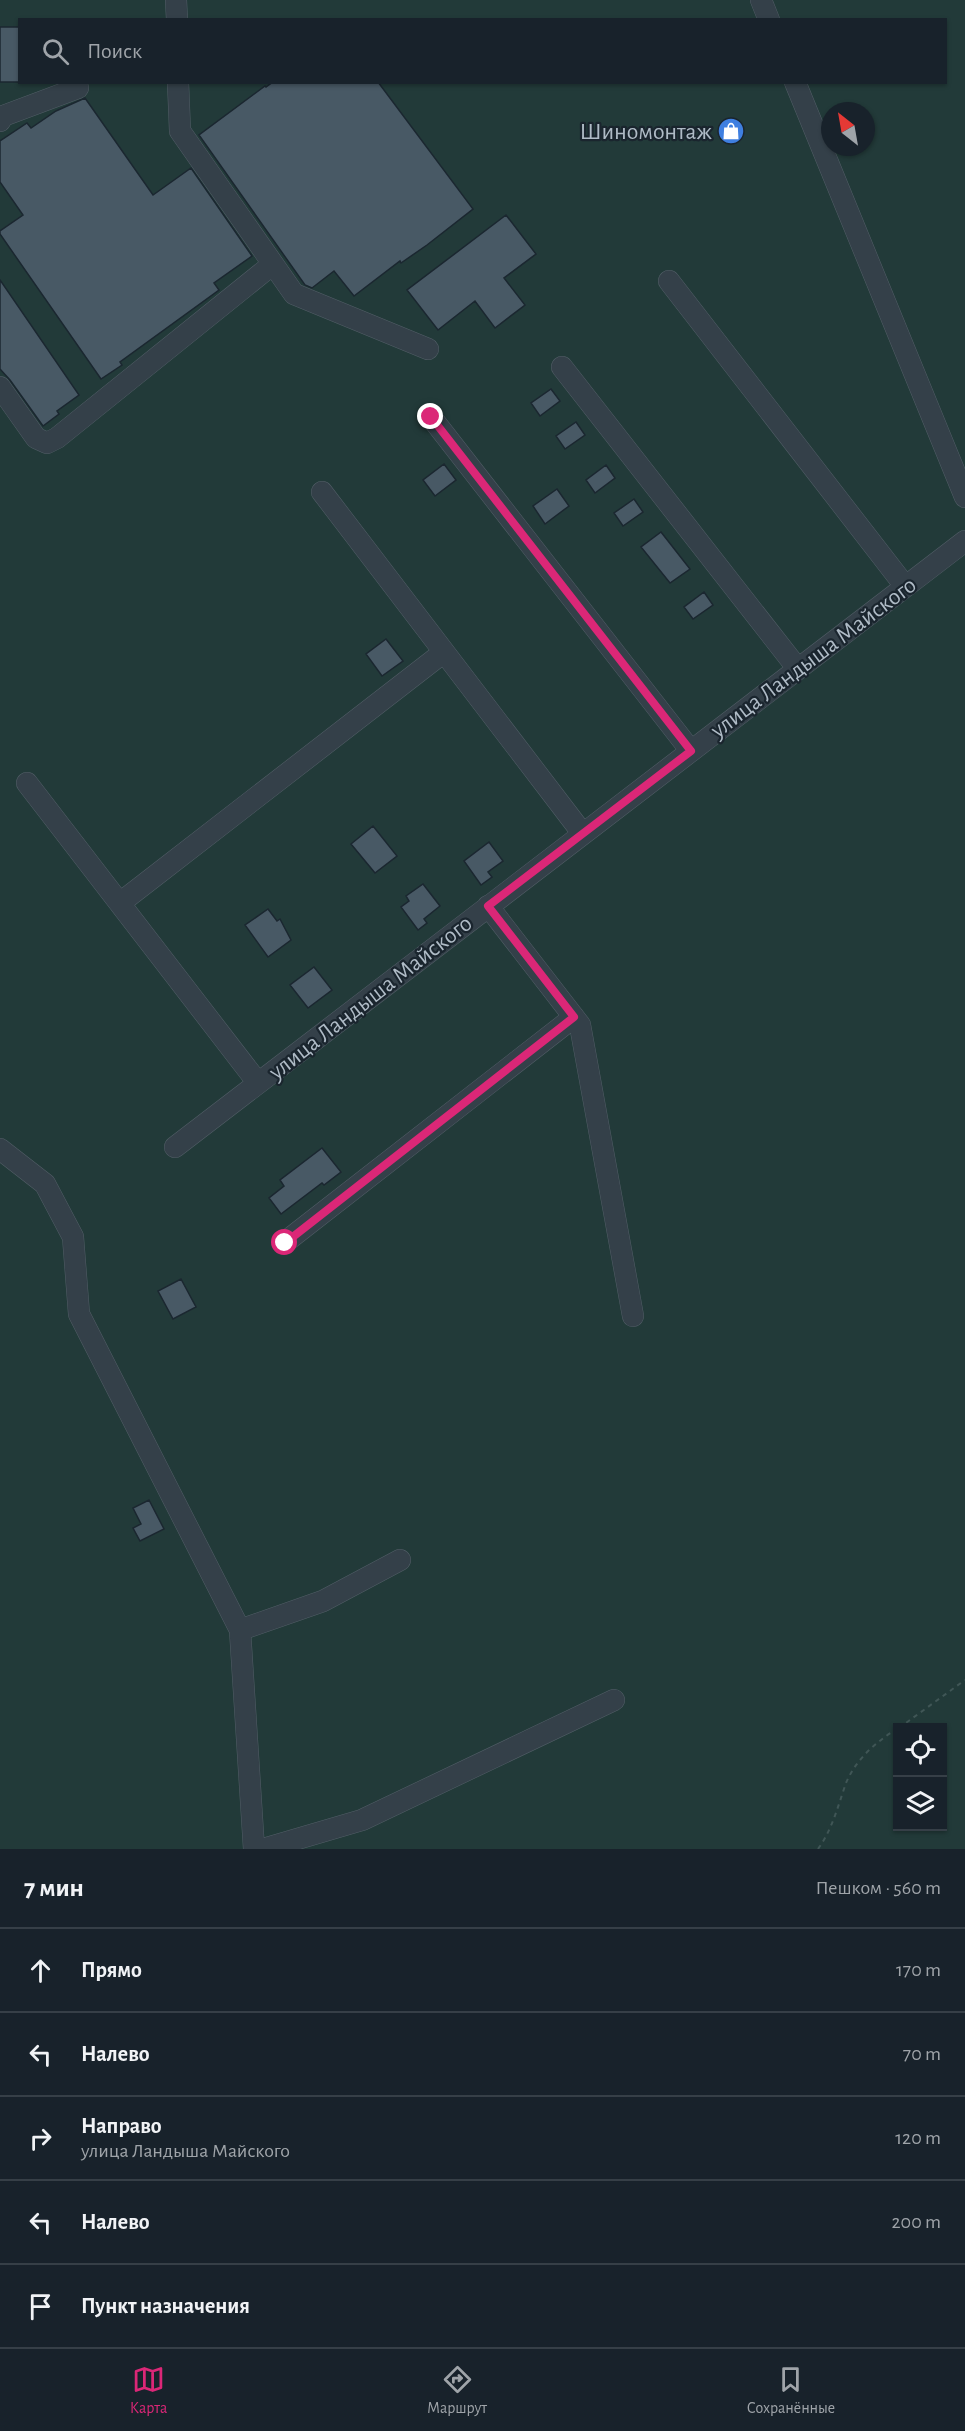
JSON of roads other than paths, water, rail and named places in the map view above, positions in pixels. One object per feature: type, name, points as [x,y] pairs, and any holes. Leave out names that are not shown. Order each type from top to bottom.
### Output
[{"type":"street","points":[[176,0],[177,18]]},
{"type":"street","points":[[761,0],[768,18]]},
{"type":"street","points":[[178,84],[180,131],[294,294],[428,349]]},
{"type":"street","points":[[796,84],[965,497]]},
{"type":"street","points":[[0,120],[3,116],[78,88]]},
{"type":"street","points":[[0,387],[36,438],[47,442],[57,438],[273,264]]},
{"type":"street","points":[[669,281],[905,586]]},
{"type":"street","points":[[561,367],[798,669]]},
{"type":"street","points":[[431,417],[691,751]]},
{"type":"street","points":[[322,492],[583,834]]},
{"type":"street","name":"улица Ландыша Майского","points":[[175,1147],[965,541]]},
{"type":"street","points":[[120,903],[444,652]]},
{"type":"street","points":[[27,783],[258,1083]]},
{"type":"street","points":[[488,906],[580,1025],[633,1316]]},
{"type":"street","points":[[285,1243],[574,1017]]},
{"type":"street","points":[[0,1149],[45,1185],[73,1237],[79,1314],[240,1630],[254,1849]]},
{"type":"street","points":[[240,1630],[324,1601],[400,1560]]},
{"type":"street","points":[[263,1849],[362,1820],[614,1700]]},
{"type":"place","name":"Шиномонтаж","points":[[731,131]]}]
